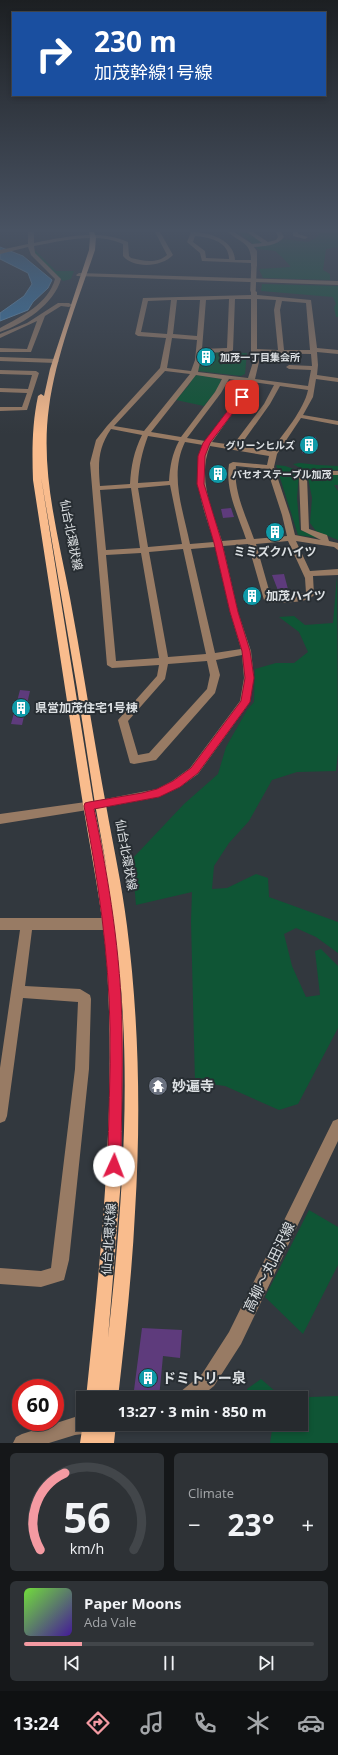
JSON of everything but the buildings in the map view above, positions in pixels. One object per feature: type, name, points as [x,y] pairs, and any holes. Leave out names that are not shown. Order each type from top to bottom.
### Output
[{"type":"main road","name":"仙台北環状線","points":[[71,299],[53,361],[43,428],[44,476],[82,688],[101,870],[113,965],[116,1029],[114,1180],[95,1391]]},
{"type":"main road","name":"仙台北環状線","points":[[53,361],[73,299]]},
{"type":"main road","name":"仙台北環状線","points":[[94,805],[113,870],[121,924],[129,1006],[131,1090],[130,1145],[123,1273],[111,1391]]},
{"type":"main road","points":[[89,1443],[90,1431]]},
{"type":"main road","points":[[105,1443],[106,1431]]},
{"type":"street","points":[[0,330],[41,306],[46,299]]},
{"type":"street","points":[[145,299],[138,334],[200,338]]},
{"type":"street","points":[[174,299],[167,355],[163,369],[109,427],[100,440],[96,451],[94,463],[112,665],[212,657],[246,651]]},
{"type":"street","points":[[203,299],[198,360],[194,373],[146,434],[139,449],[135,465],[134,485],[164,661],[162,677],[124,720],[134,760],[152,757],[212,690],[215,675],[212,657],[173,483],[172,468],[182,439],[221,389],[226,378]]},
{"type":"street","points":[[199,351],[230,350],[232,334],[232,299]]},
{"type":"street","points":[[0,819],[94,805],[159,793],[176,784],[194,771],[245,702],[249,678],[246,651],[234,612],[218,543],[200,484],[202,456],[207,443],[235,406],[251,380],[256,362],[254,351],[254,299]]},
{"type":"street","points":[[279,299],[277,310],[281,352]]},
{"type":"street","points":[[270,467],[233,464],[231,471],[236,495],[268,600],[302,598],[310,595],[308,574],[291,538],[286,515],[270,467],[273,454],[310,397],[314,377],[313,351],[309,301],[284,299]]},
{"type":"street","points":[[0,336],[16,331],[60,304],[69,305]]},
{"type":"street","points":[[0,350],[30,351],[38,332],[42,316]]},
{"type":"street","points":[[254,351],[338,352]]},
{"type":"street","points":[[0,359],[53,361]]},
{"type":"street","points":[[289,367],[314,368]]},
{"type":"street","points":[[163,369],[312,388]]},
{"type":"street","points":[[0,372],[36,373],[25,410],[0,409]]},
{"type":"street","points":[[314,377],[338,380]]},
{"type":"street","points":[[235,448],[267,404],[278,384]]},
{"type":"street","points":[[0,390],[30,391]]},
{"type":"street","points":[[299,416],[338,423]]},
{"type":"street","points":[[109,427],[273,454]]},
{"type":"street","points":[[325,543],[324,537],[305,530],[303,476],[309,473],[338,473]]},
{"type":"street","points":[[97,488],[173,483]]},
{"type":"street","points":[[103,553],[187,545],[291,538],[337,545],[338,547]]},
{"type":"street","points":[[308,574],[338,572]]},
{"type":"street","points":[[0,924],[121,924]]},
{"type":"street","points":[[0,1116],[28,924]]},
{"type":"street","points":[[0,1276],[41,1279],[58,1274],[61,1260],[82,1070],[85,999],[80,995],[17,992]]},
{"type":"street","name":"高柳～丸田沢線","points":[[195,1391],[208,1380],[235,1338],[338,1126]]},
{"type":"street","points":[[22,1443],[76,1426]]},
{"type":"green space","points":[[334,299],[338,299],[338,317],[336,317],[334,307],[336,304]]},
{"type":"green space","points":[[203,352],[247,353],[245,374],[241,376],[198,371]]},
{"type":"green space","points":[[198,375],[221,379],[219,387],[204,406],[176,400],[189,385],[194,376]]},
{"type":"green space","points":[[300,463],[338,466],[338,470],[302,469],[293,464]]},
{"type":"green space","points":[[276,465],[297,470],[299,474],[297,498],[300,530],[318,536],[318,538],[298,535]]},
{"type":"green space","points":[[317,475],[338,475],[338,485],[334,485],[338,491],[338,540],[316,531],[310,523],[312,498],[308,478]]},
{"type":"green space","points":[[337,576],[338,752],[336,771],[297,772],[272,780],[249,821],[229,843],[214,866],[212,889],[227,888],[256,874],[268,878],[269,897],[338,922],[338,953],[316,937],[296,928],[284,934],[292,966],[306,997],[320,995],[315,951],[321,949],[338,966],[338,1028],[298,1104],[279,1110],[225,1086],[195,1082],[191,921],[192,892],[136,905],[132,859],[184,804],[218,774],[226,747],[247,710],[254,702],[255,669],[276,663],[294,663],[308,652],[299,632],[279,617],[294,616],[305,625],[333,623]]},
{"type":"green space","points":[[309,1210],[338,1227],[338,1265],[303,1334],[265,1297]]},
{"type":"green space","points":[[261,1379],[275,1391],[247,1391],[247,1389]]},
{"type":"green space","points":[[338,1396],[338,1443],[270,1443],[272,1431],[308,1431],[308,1397]]},
{"type":"water","points":[[19,299],[36,299],[28,310],[0,321],[0,313]]},
{"type":"place","name":"加茂一丁目集会所","points":[[206,357]]},
{"type":"place","name":"グリーンヒルズ","points":[[309,445]]},
{"type":"place","name":"パセオステーブル加茂","points":[[218,474]]},
{"type":"place","name":"ミミズクハイツ","points":[[275,532]]},
{"type":"place","name":"加茂ハイツ","points":[[252,596]]},
{"type":"place","name":"県営加茂住宅1号棟","points":[[21,708]]},
{"type":"place","name":"妙遍寺","points":[[158,1086]]},
{"type":"place","name":"ドミトリー泉","points":[[148,1378]]},
{"type":"route","points":[[114,1166],[116,1029],[113,965],[101,870],[89,806],[159,793],[176,784],[194,771],[245,702],[249,678],[246,651],[234,612],[218,543],[200,484],[202,456],[210,436],[242,397]]}]
